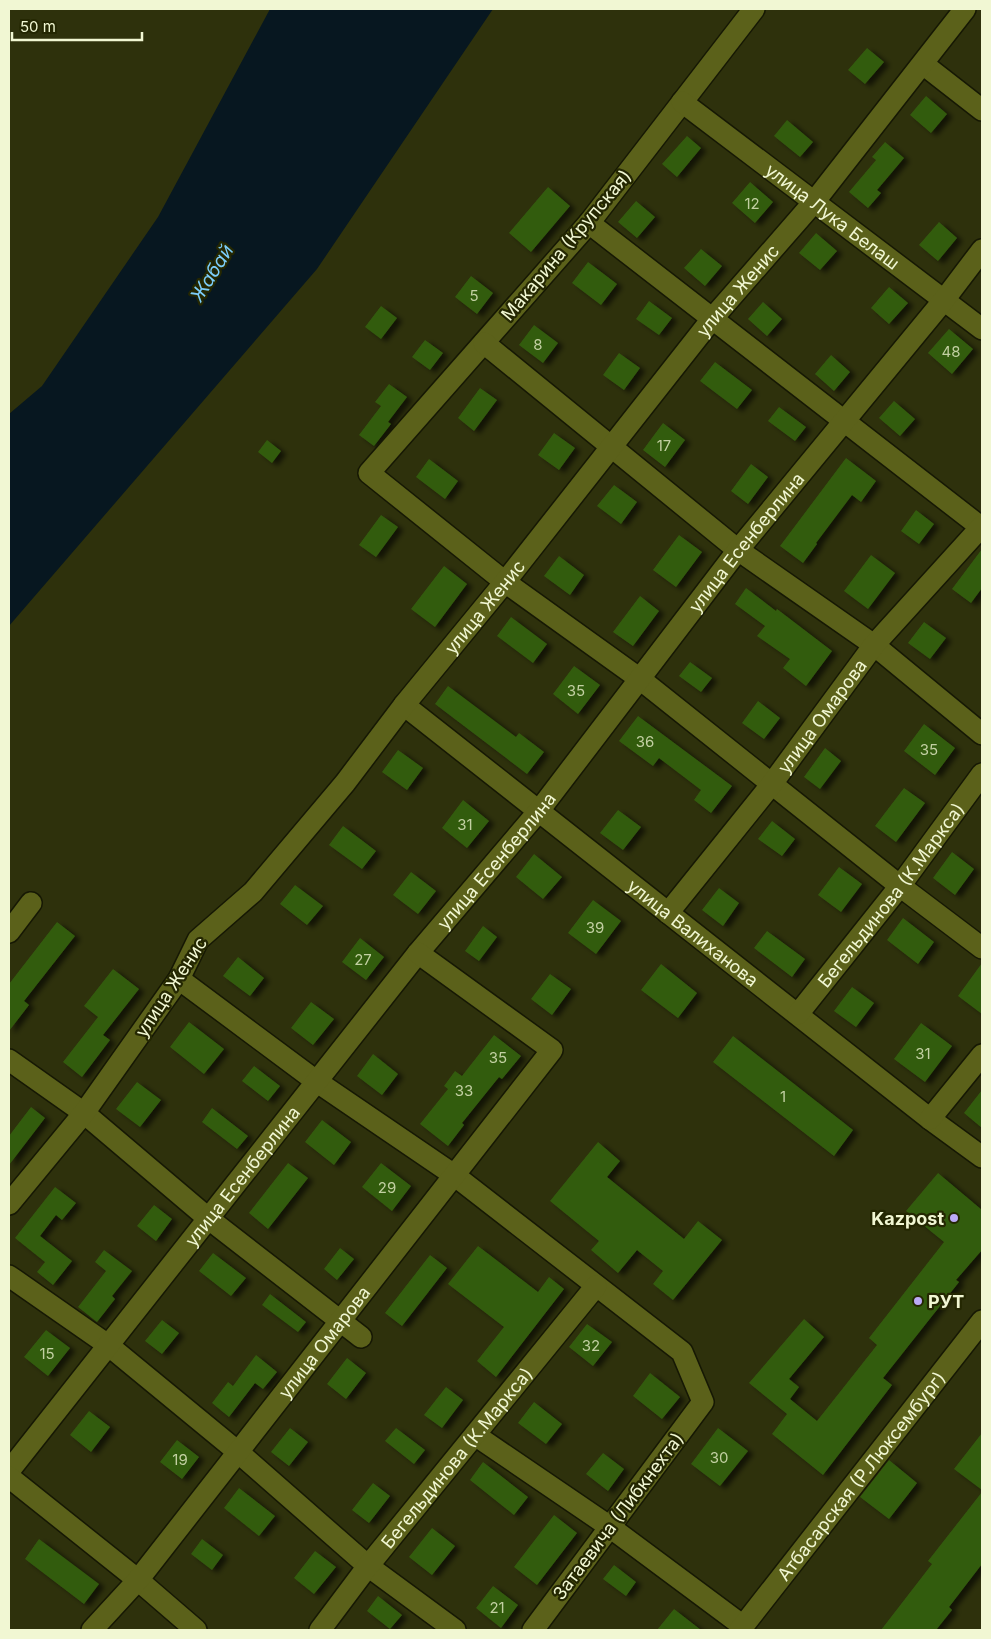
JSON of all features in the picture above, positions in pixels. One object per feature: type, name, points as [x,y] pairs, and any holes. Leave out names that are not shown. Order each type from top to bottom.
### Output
[{"type":"street","name":"Макарина (Крупская)","points":[[505,582],[369,473],[589,223],[754,9]]},
{"type":"street","name":"улица Женис","points":[[9,1204],[84,1113],[179,979],[198,940],[253,892],[345,783],[404,705],[505,582],[712,319],[814,202],[965,9]]},
{"type":"street","points":[[922,64],[982,110]]},
{"type":"street","name":"улица Лука Белаш","points":[[682,102],[982,329]]},
{"type":"street","points":[[589,223],[982,528]]},
{"type":"street","name":"улица Есенберлина","points":[[9,1471],[418,953],[538,812],[738,550],[944,300],[982,250]]},
{"type":"street","points":[[484,343],[738,550],[874,645],[982,734]]},
{"type":"street","name":"улица Омарова","points":[[668,913],[772,785],[874,645],[982,528]]},
{"type":"street","points":[[505,582],[640,679],[900,886],[982,948]]},
{"type":"street","name":"улица Валиханова","points":[[404,705],[930,1119],[982,1157]]},
{"type":"street","name":"Бегельдинова (К.Маркса)","points":[[798,1014],[900,886],[982,774]]},
{"type":"street","points":[[9,932],[31,903]]},
{"type":"street","name":"улица Омарова","points":[[92,1630],[138,1580],[552,1050],[418,953]]},
{"type":"street","points":[[179,979],[316,1082],[454,1175],[596,1286]]},
{"type":"street","points":[[930,1119],[982,1055]]},
{"type":"street","points":[[9,1060],[84,1113],[209,1219],[361,1337]]},
{"type":"street","points":[[9,1276],[108,1345],[238,1452],[368,1566],[455,1630]]},
{"type":"street","name":"Бегельдинова (К.Маркса)","points":[[320,1630],[368,1566],[596,1286]]},
{"type":"street","name":"Затаевича (Либкнехта)","points":[[533,1630],[703,1402],[682,1352],[596,1286]]},
{"type":"street","name":"Атбасарская (Р.Люксембург)","points":[[741,1628],[982,1320]]},
{"type":"street","points":[[475,1435],[610,1527],[741,1628]]},
{"type":"street","points":[[9,1477],[138,1580],[196,1630]]},
{"type":"water","name":"Жабай","points":[[270,9],[493,9],[317,269],[9,626],[9,414],[42,386],[158,217]]},
{"type":"building","points":[[867,48],[884,62],[865,84],[848,70]]},
{"type":"building","points":[[926,96],[947,114],[931,133],[910,115]]},
{"type":"building","points":[[787,120],[813,142],[800,157],[774,136]]},
{"type":"building","points":[[687,136],[701,148],[677,177],[662,164]]},
{"type":"building","points":[[885,142],[904,158],[877,190],[881,193],[868,208],[849,192],[876,160],[872,157]]},
{"type":"building","points":[[750,182],[773,202],[755,223],[732,203]]},
{"type":"building","points":[[548,187],[570,206],[531,252],[509,233]]},
{"type":"building","points":[[636,201],[655,217],[637,238],[618,222]]},
{"type":"building","points":[[939,222],[957,238],[938,261],[919,245]]},
{"type":"building","points":[[816,233],[837,251],[820,270],[799,253]]},
{"type":"building","points":[[701,249],[722,266],[705,286],[684,268]]},
{"type":"building","points":[[588,262],[617,284],[601,305],[572,283]]},
{"type":"building","points":[[471,276],[493,293],[477,314],[455,297]]},
{"type":"building","points":[[889,287],[908,303],[889,324],[871,308]]},
{"type":"building","points":[[649,301],[672,318],[659,335],[636,319]]},
{"type":"building","points":[[763,302],[782,319],[767,336],[748,319]]},
{"type":"building","points":[[381,306],[397,318],[381,339],[365,327]]},
{"type":"building","points":[[534,325],[558,343],[543,363],[519,345]]},
{"type":"building","points":[[949,329],[973,349],[952,374],[928,353]]},
{"type":"building","points":[[425,340],[443,353],[430,370],[412,357]]},
{"type":"building","points":[[619,353],[640,368],[624,390],[603,375]]},
{"type":"building","points":[[831,355],[850,372],[834,391],[815,374]]},
{"type":"building","points":[[715,362],[752,390],[737,409],[700,381]]},
{"type":"building","points":[[389,384],[407,397],[388,422],[391,424],[374,446],[359,435],[381,406],[375,402]]},
{"type":"building","points":[[480,388],[497,400],[474,431],[458,418]]},
{"type":"building","points":[[894,401],[915,419],[900,436],[879,418]]},
{"type":"building","points":[[779,407],[806,427],[795,441],[768,421]]},
{"type":"building","points":[[663,423],[685,440],[665,467],[643,450]]},
{"type":"building","points":[[554,433],[575,448],[559,470],[538,455]]},
{"type":"building","points":[[267,440],[281,451],[272,463],[258,452]]},
{"type":"building","points":[[846,458],[876,481],[861,502],[852,495],[803,563],[780,546]]},
{"type":"building","points":[[429,459],[458,481],[445,499],[416,477]]},
{"type":"building","points":[[751,464],[768,477],[748,504],[731,491]]},
{"type":"building","points":[[614,485],[637,502],[621,524],[597,506]]},
{"type":"building","points":[[916,510],[934,524],[919,544],[901,531]]},
{"type":"building","points":[[381,515],[398,527],[376,557],[359,545]]},
{"type":"building","points":[[679,535],[702,552],[676,587],[653,570]]},
{"type":"building","points":[[982,549],[982,588],[971,603],[952,589]]},
{"type":"building","points":[[871,555],[895,573],[868,609],[844,591]]},
{"type":"building","points":[[559,556],[584,575],[570,595],[544,576]]},
{"type":"building","points":[[444,566],[467,584],[435,627],[411,609]]},
{"type":"building","points":[[746,588],[832,651],[806,686],[783,668],[790,659],[757,636],[765,626],[735,604]]},
{"type":"building","points":[[640,596],[659,611],[633,646],[613,632]]},
{"type":"building","points":[[511,617],[547,644],[533,663],[497,636]]},
{"type":"building","points":[[924,622],[946,638],[930,659],[908,643]]},
{"type":"building","points":[[690,662],[712,678],[701,692],[679,676]]},
{"type":"building","points":[[574,666],[600,685],[578,714],[553,694]]},
{"type":"building","points":[[448,686],[516,737],[519,733],[544,752],[527,774],[435,704]]},
{"type":"building","points":[[758,701],[780,718],[764,739],[742,723]]},
{"type":"building","points":[[638,716],[732,786],[711,813],[694,800],[701,790],[659,758],[653,766],[619,741]]},
{"type":"building","points":[[924,724],[955,748],[935,775],[904,751]]},
{"type":"building","points":[[825,748],[841,761],[820,789],[804,777]]},
{"type":"building","points":[[398,750],[423,768],[407,790],[382,772]]},
{"type":"building","points":[[904,788],[925,803],[896,842],[875,826]]},
{"type":"building","points":[[463,800],[489,821],[467,848],[442,828]]},
{"type":"building","points":[[618,810],[641,827],[623,850],[600,833]]},
{"type":"building","points":[[772,821],[795,839],[782,856],[758,839]]},
{"type":"building","points":[[343,826],[376,851],[362,869],[329,845]]},
{"type":"building","points":[[952,852],[974,869],[955,895],[933,878]]},
{"type":"building","points":[[534,854],[562,877],[543,899],[516,877]]},
{"type":"building","points":[[839,867],[862,884],[841,912],[818,895]]},
{"type":"building","points":[[411,872],[436,891],[418,914],[393,895]]},
{"type":"building","points":[[295,885],[323,906],[307,925],[280,904]]},
{"type":"building","points":[[719,888],[739,903],[723,926],[702,910]]},
{"type":"building","points":[[593,900],[621,921],[596,954],[568,933]]},
{"type":"building","points":[[903,918],[934,942],[918,964],[887,940]]},
{"type":"building","points":[[57,922],[75,936],[24,1001],[29,1005],[9,1031],[9,984]]},
{"type":"building","points":[[483,926],[497,937],[479,961],[465,951]]},
{"type":"building","points":[[767,931],[805,959],[792,977],[754,948]]},
{"type":"building","points":[[360,938],[384,957],[366,980],[342,962]]},
{"type":"building","points":[[238,957],[264,978],[250,996],[223,976]]},
{"type":"building","points":[[982,963],[982,1014],[958,996]]},
{"type":"building","points":[[661,964],[697,993],[678,1018],[641,990]]},
{"type":"building","points":[[113,969],[139,989],[103,1035],[110,1040],[82,1077],[63,1062],[98,1017],[84,1006]]},
{"type":"building","points":[[550,974],[571,989],[552,1015],[531,999]]},
{"type":"building","points":[[852,987],[874,1003],[856,1027],[834,1011]]},
{"type":"building","points":[[311,1002],[334,1019],[313,1045],[291,1028]]},
{"type":"building","points":[[189,1022],[224,1049],[204,1074],[170,1047]]},
{"type":"building","points":[[921,1023],[952,1046],[925,1082],[894,1059]]},
{"type":"building","points":[[494,1035],[521,1056],[502,1079],[499,1077],[462,1123],[464,1125],[448,1146],[420,1124],[448,1089],[444,1086],[455,1071],[462,1076]]},
{"type":"building","points":[[733,1036],[853,1130],[834,1156],[713,1062]]},
{"type":"building","points":[[373,1054],[398,1074],[382,1095],[357,1076]]},
{"type":"building","points":[[254,1066],[280,1086],[268,1101],[242,1081]]},
{"type":"building","points":[[137,1082],[161,1100],[140,1127],[116,1109]]},
{"type":"building","points":[[982,1090],[982,1128],[964,1113]]},
{"type":"building","points":[[31,1107],[45,1118],[9,1165],[9,1136]]},
{"type":"building","points":[[212,1108],[248,1136],[237,1149],[202,1122]]},
{"type":"building","points":[[322,1120],[351,1142],[334,1165],[305,1142]]},
{"type":"building","points":[[598,1142],[620,1161],[607,1177],[684,1239],[698,1221],[722,1240],[673,1300],[653,1284],[663,1271],[637,1250],[618,1273],[591,1250],[599,1241],[550,1201]]},
{"type":"building","points":[[288,1163],[308,1178],[268,1229],[249,1213]]},
{"type":"building","points":[[381,1163],[411,1186],[392,1211],[362,1187]]},
{"type":"building","points":[[938,1173],[982,1210],[982,1250],[956,1280],[959,1282],[883,1378],[892,1385],[823,1475],[772,1434],[787,1414],[749,1383],[804,1319],[824,1337],[789,1379],[799,1387],[790,1399],[817,1421],[877,1345],[869,1338],[944,1242],[906,1211]]},
{"type":"building","points":[[55,1187],[76,1203],[62,1220],[56,1215],[40,1236],[72,1261],[53,1285],[37,1272],[45,1262],[15,1238]]},
{"type":"building","points":[[154,1205],[172,1219],[156,1241],[137,1226]]},
{"type":"building","points":[[478,1246],[538,1292],[549,1277],[564,1289],[496,1377],[477,1361],[504,1327],[448,1284]]},
{"type":"building","points":[[340,1248],[354,1259],[337,1280],[324,1269]]},
{"type":"building","points":[[104,1250],[132,1271],[112,1296],[115,1299],[97,1322],[78,1307],[106,1271],[95,1262]]},
{"type":"building","points":[[213,1253],[246,1278],[231,1296],[199,1271]]},
{"type":"building","points":[[430,1255],[447,1268],[402,1326],[385,1313]]},
{"type":"building","points":[[270,1294],[306,1322],[298,1332],[262,1305]]},
{"type":"building","points":[[162,1320],[179,1333],[162,1354],[145,1341]]},
{"type":"building","points":[[587,1324],[612,1342],[593,1366],[569,1347]]},
{"type":"building","points":[[46,1330],[70,1348],[48,1376],[24,1357]]},
{"type":"building","points":[[256,1355],[277,1372],[263,1389],[255,1383],[229,1417],[212,1403],[228,1382],[233,1386]]},
{"type":"building","points":[[347,1358],[366,1373],[346,1399],[327,1384]]},
{"type":"building","points":[[650,1373],[680,1397],[662,1419],[633,1396]]},
{"type":"building","points":[[446,1387],[463,1400],[442,1428],[424,1415]]},
{"type":"building","points":[[534,1402],[562,1424],[546,1444],[518,1423]]},
{"type":"building","points":[[89,1411],[110,1427],[91,1452],[70,1435]]},
{"type":"building","points":[[290,1428],[308,1442],[289,1466],[271,1452]]},
{"type":"building","points":[[396,1428],[425,1450],[414,1464],[385,1441]]},
{"type":"building","points":[[718,1428],[748,1451],[720,1486],[691,1464]]},
{"type":"building","points":[[982,1433],[982,1490],[954,1469]]},
{"type":"building","points":[[177,1440],[199,1457],[182,1479],[160,1462]]},
{"type":"building","points":[[603,1453],[624,1469],[608,1491],[586,1474]]},
{"type":"building","points":[[889,1460],[917,1483],[889,1519],[860,1497]]},
{"type":"building","points":[[483,1462],[528,1497],[514,1515],[470,1480]]},
{"type":"building","points":[[373,1483],[390,1496],[369,1523],[352,1510]]},
{"type":"building","points":[[239,1488],[275,1516],[259,1536],[224,1508]]},
{"type":"building","points":[[982,1492],[982,1564],[949,1607],[952,1610],[936,1630],[881,1630],[932,1564],[928,1561]]},
{"type":"building","points":[[554,1515],[577,1533],[537,1585],[514,1567]]},
{"type":"building","points":[[432,1528],[455,1546],[432,1575],[409,1557]]},
{"type":"building","points":[[39,1539],[99,1584],[84,1604],[25,1559]]},
{"type":"building","points":[[202,1539],[223,1555],[212,1570],[191,1554]]},
{"type":"building","points":[[315,1551],[336,1567],[314,1594],[294,1578]]},
{"type":"building","points":[[614,1565],[636,1582],[626,1596],[603,1579]]},
{"type":"building","points":[[493,1586],[518,1605],[501,1628],[476,1608]]},
{"type":"building","points":[[378,1596],[402,1615],[390,1629],[367,1611]]},
{"type":"building","points":[[674,1609],[701,1630],[657,1630]]},
{"type":"place","name":"Kazpost","points":[[954,1218]]},
{"type":"place","name":"РУТ","points":[[918,1301]]}]
